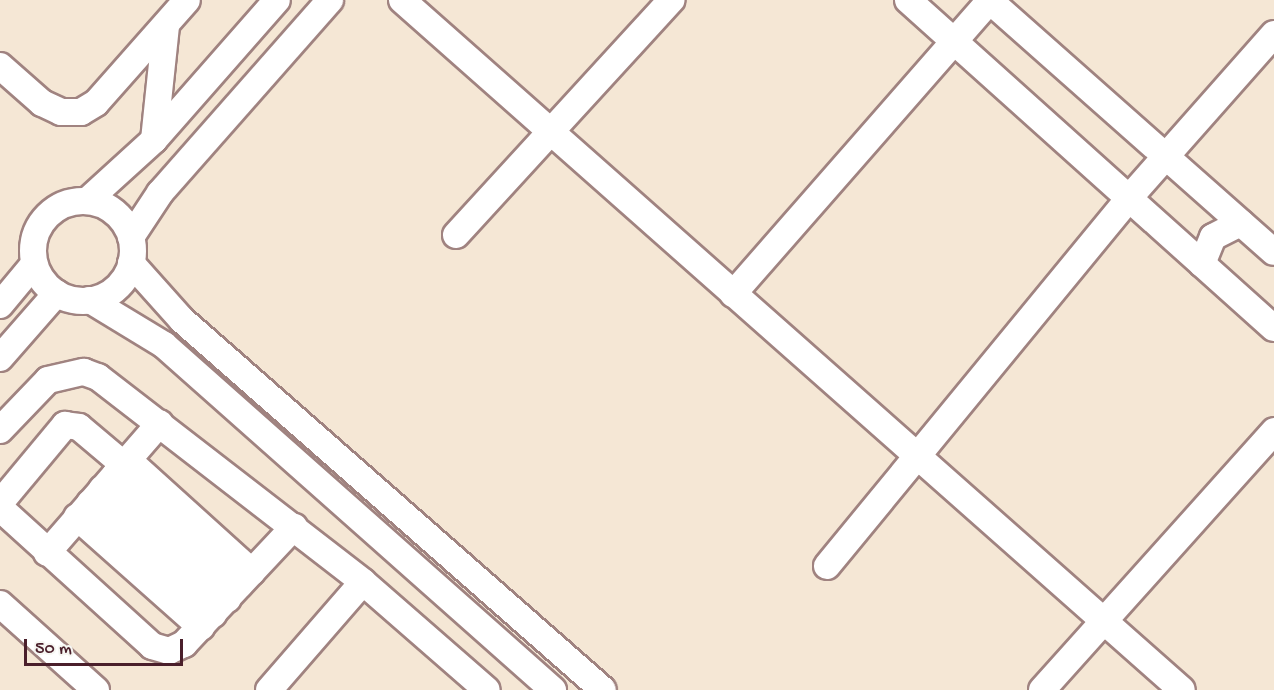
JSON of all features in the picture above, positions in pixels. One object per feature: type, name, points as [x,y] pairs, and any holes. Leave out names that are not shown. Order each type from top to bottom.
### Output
[{"type":"street","points":[[0,66],[42,103],[61,112],[81,112],[96,103],[187,0]]},
{"type":"street","points":[[277,0],[154,140],[88,200],[64,204],[44,218],[34,239],[34,264],[57,293],[90,300],[164,345],[553,690]]},
{"type":"street","points":[[402,0],[1182,690]]},
{"type":"street","points":[[456,235],[553,135],[671,0]]},
{"type":"street","points":[[908,0],[1274,328]]},
{"type":"street","points":[[733,294],[989,0],[1274,252]]},
{"type":"street","points":[[131,237],[160,193],[330,1]]},
{"type":"street","points":[[154,140],[167,23]]},
{"type":"street","points":[[827,566],[916,454],[1129,198],[1274,34]]},
{"type":"street","points":[[88,200],[122,219],[131,237],[131,263],[109,294],[90,300]]},
{"type":"street","points":[[1203,264],[1213,237],[1241,223]]},
{"type":"street","points":[[131,263],[182,320],[603,690]]},
{"type":"street","points":[[0,305],[34,264]]},
{"type":"street","points":[[0,358],[57,293]]},
{"type":"street","points":[[0,430],[48,380],[84,372],[160,423],[294,527],[363,582],[487,690]]},
{"type":"street","points":[[47,553],[160,423]]},
{"type":"street","points":[[226,599],[106,485],[79,427],[66,425],[0,506],[47,553],[152,646],[177,649],[226,599],[294,527]]},
{"type":"street","points":[[1042,690],[1274,431]]},
{"type":"street","points":[[106,485],[226,599]]},
{"type":"street","points":[[106,485],[226,599]]},
{"type":"street","points":[[269,690],[363,582]]},
{"type":"street","points":[[0,604],[96,690]]}]
